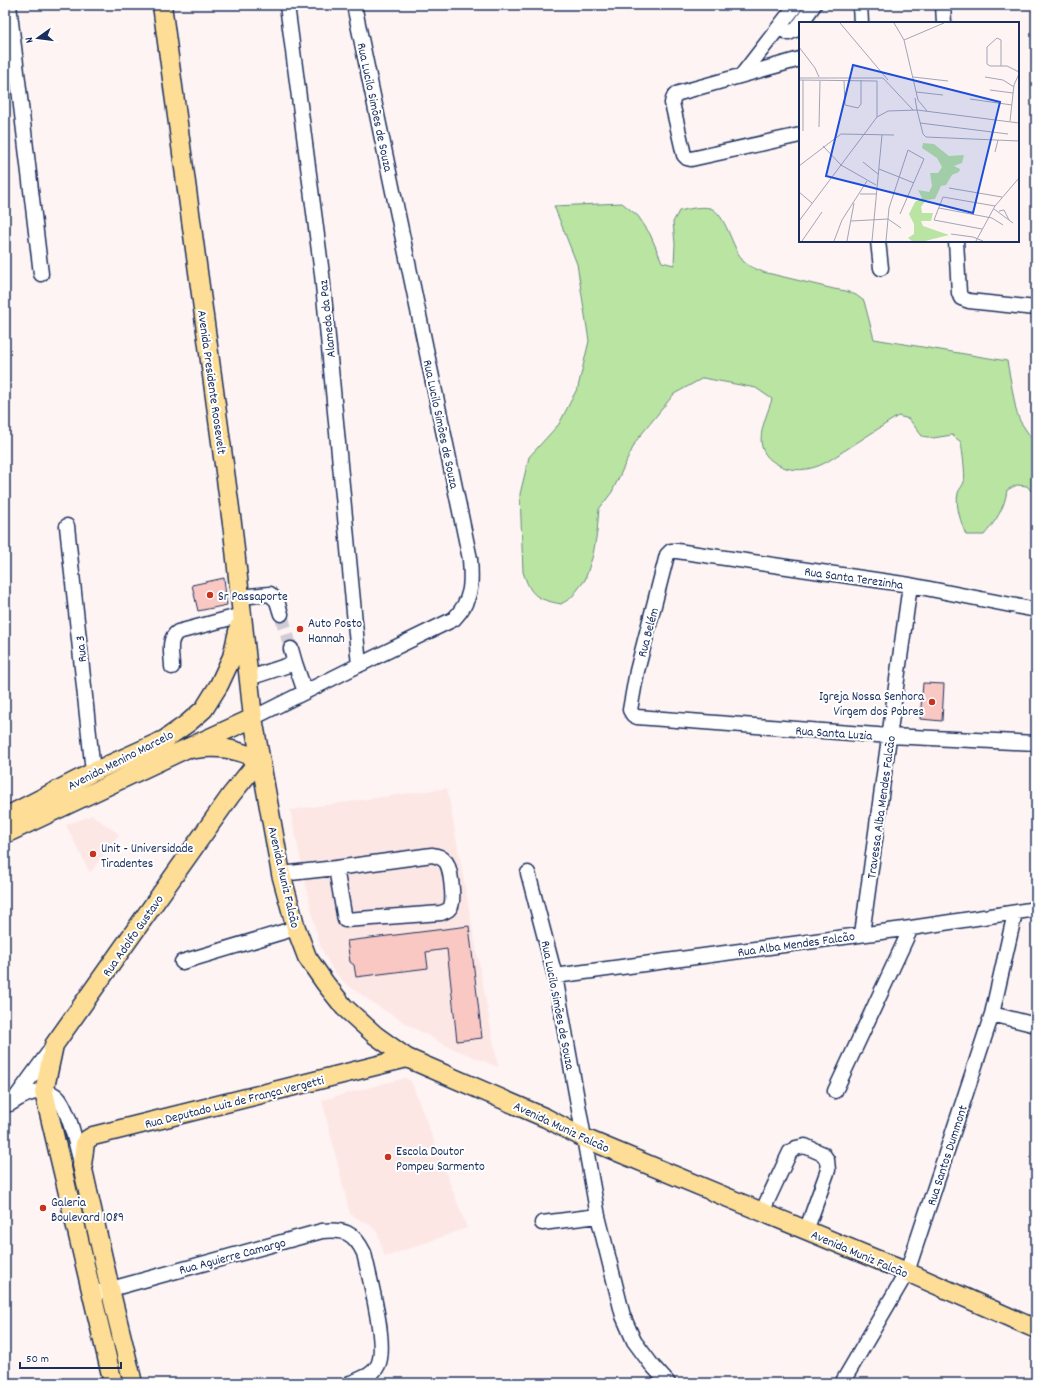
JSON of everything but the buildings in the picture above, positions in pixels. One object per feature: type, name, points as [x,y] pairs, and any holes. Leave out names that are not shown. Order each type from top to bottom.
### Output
[{"type":"main road","name":"Avenida Presidente Roosevelt","points":[[162,5],[232,524],[253,718],[260,759]]},
{"type":"main road","name":"Avenida Menino Marcelo","points":[[5,817],[93,772],[164,740],[188,723],[204,709],[219,685],[232,657],[242,615]]},
{"type":"main road","name":"Avenida Menino Marcelo","points":[[5,834],[253,718]]},
{"type":"main road","points":[[178,752],[201,748],[224,748],[233,749],[260,759]]},
{"type":"main road","name":"Avenida Muniz Falcão","points":[[260,759],[281,874],[296,928],[308,957],[324,983],[344,1007],[375,1035],[407,1058],[546,1118],[584,1138],[907,1272],[1036,1329]]},
{"type":"main road","name":"Rua Adolfo Gustavo","points":[[54,1045],[231,795],[260,759]]},
{"type":"main road","points":[[54,1045],[44,1092],[113,1383]]},
{"type":"main road","name":"Rua Deputado Luiz de França Vergetti","points":[[82,1165],[85,1143],[93,1136],[407,1058]]},
{"type":"main road","points":[[82,1165],[133,1383]]},
{"type":"street","points":[[9,5],[41,274]]},
{"type":"street","name":"Alameda da Paz","points":[[287,5],[322,274],[359,664]]},
{"type":"street","name":"Rua Lucilo Simões de Souza","points":[[253,718],[359,664],[454,619],[462,611],[468,600],[472,580],[470,559],[354,5]]},
{"type":"street","points":[[742,75],[796,5]]},
{"type":"street","points":[[801,22],[814,5]]},
{"type":"street","points":[[860,5],[861,22]]},
{"type":"street","points":[[943,5],[944,22]]},
{"type":"street","points":[[779,28],[789,33],[797,29],[799,26]]},
{"type":"street","points":[[799,59],[675,95],[672,98],[684,155],[687,158],[691,159],[799,135]]},
{"type":"street","points":[[878,242],[881,268]]},
{"type":"street","points":[[956,242],[959,289],[961,298],[969,301],[1036,308]]},
{"type":"street","name":"Rua 3","points":[[67,526],[93,772]]},
{"type":"street","name":"Rua Santa Terezinha","points":[[671,551],[910,585],[1036,610]]},
{"type":"street","name":"Rua Belém","points":[[633,715],[630,710],[637,671],[667,555],[671,551]]},
{"type":"street","name":"Travessa Alba Mendes Falcão","points":[[862,934],[910,585]]},
{"type":"street","points":[[240,597],[270,594],[277,601],[281,614]]},
{"type":"street","points":[[172,667],[171,641],[174,635],[178,632],[242,615]]},
{"type":"street","points":[[291,649],[305,692]]},
{"type":"street","points":[[249,678],[295,663]]},
{"type":"street","name":"Rua Santa Luzia","points":[[633,715],[637,717],[890,736],[1036,743]]},
{"type":"street","points":[[281,874],[432,855],[440,857],[446,863],[452,884],[452,906],[450,909],[441,913],[345,920],[336,868]]},
{"type":"street","name":"Rua Lucilo Simões de Souza","points":[[528,873],[555,976],[598,1216],[623,1316],[634,1341],[651,1364],[668,1383]]},
{"type":"street","name":"Rua Alba Mendes Falcão","points":[[555,976],[911,928],[1036,909]]},
{"type":"street","name":"Rua Santos Dummont","points":[[842,1383],[907,1272],[992,1014],[1015,913]]},
{"type":"street","points":[[182,962],[296,928]]},
{"type":"street","points":[[835,1091],[911,928]]},
{"type":"street","points":[[992,1014],[1036,1025]]},
{"type":"street","name":"Rua Adolfo Gustavo","points":[[8,1108],[54,1045]]},
{"type":"street","points":[[8,1108],[23,1096],[32,1093],[44,1092],[57,1096],[62,1103],[69,1120],[82,1165]]},
{"type":"street","points":[[762,1212],[790,1152],[796,1148],[805,1146],[823,1154],[827,1160],[828,1170],[806,1231]]},
{"type":"street","points":[[542,1223],[598,1216]]},
{"type":"street","name":"Rua Aguierre Camargo","points":[[91,1294],[322,1231],[336,1230],[345,1232],[360,1243],[364,1253],[382,1339],[381,1358],[378,1366],[372,1373],[350,1383]]},
{"type":"shaded area","points":[[447,788],[498,1067],[449,1047],[412,1027],[376,1005],[346,984],[332,969],[321,948],[315,927],[290,810]]},
{"type":"shaded area","name":"Unit - Universidade Tiradentes","points":[[92,815],[119,834],[90,873],[66,825]]},
{"type":"shaded area","name":"Escola Doutor Pompeu Sarmento","points":[[405,1078],[411,1081],[467,1228],[385,1257],[377,1232],[370,1225],[350,1214],[322,1100]]},
{"type":"green space","points":[[622,203],[638,216],[650,234],[662,262],[674,265],[675,244],[673,222],[679,211],[706,207],[710,208],[716,211],[725,224],[736,249],[744,262],[748,265],[763,272],[846,291],[856,295],[864,301],[874,339],[1007,361],[1016,410],[1020,421],[1036,445],[1036,497],[1027,486],[1017,485],[1007,490],[1004,503],[999,514],[984,535],[966,535],[960,519],[957,503],[958,493],[964,478],[964,462],[961,442],[952,435],[933,438],[922,436],[909,419],[898,416],[823,464],[806,469],[796,470],[786,468],[768,458],[763,451],[761,443],[763,426],[772,399],[756,388],[703,378],[674,394],[636,441],[612,492],[599,509],[593,555],[585,580],[571,598],[561,604],[540,598],[532,591],[523,572],[520,494],[529,457],[559,424],[578,387],[589,341],[577,264],[554,206]]},
{"type":"green space","points":[[62,1111],[101,1277],[95,1279],[55,1113]]},
{"type":"tunnel","points":[[281,614],[291,649]]},
{"type":"place","name":"Sr Passaporte","points":[[210,595]]},
{"type":"place","name":"Auto Posto Hannah","points":[[300,629]]},
{"type":"place","name":"Igreja Nossa Senhora Virgem dos Pobres","points":[[932,702]]},
{"type":"place","name":"Unit - Universidade Tiradentes","points":[[93,854]]},
{"type":"place","name":"Escola Doutor Pompeu Sarmento","points":[[388,1157]]},
{"type":"place","name":"Galeria Boulevard 1089","points":[[43,1208]]}]
